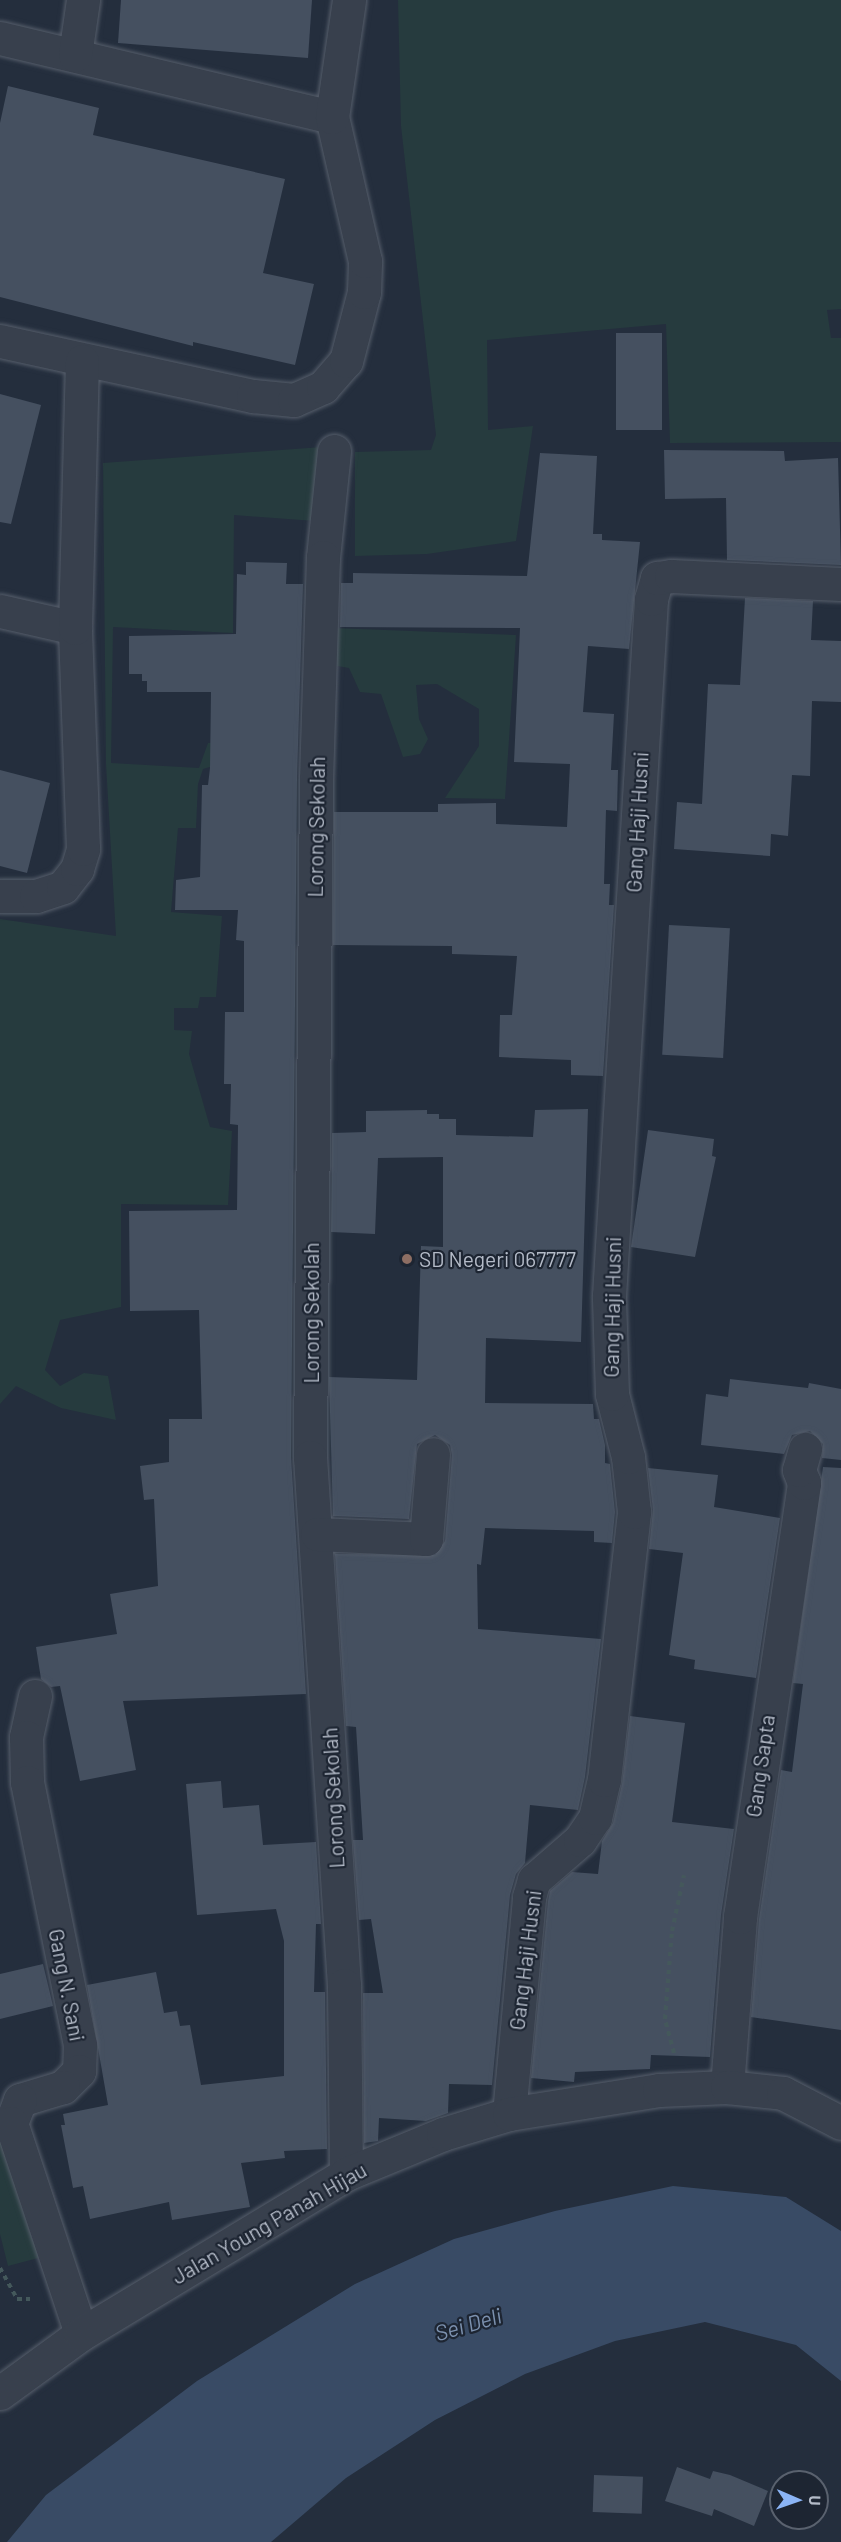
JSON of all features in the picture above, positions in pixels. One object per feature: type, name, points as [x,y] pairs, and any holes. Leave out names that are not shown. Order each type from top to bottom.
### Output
[{"type":"street","points":[[75,55],[83,0]]},
{"type":"street","points":[[0,341],[82,361],[253,396],[294,400],[324,387],[346,361],[358,327],[365,261],[332,117],[348,0]]},
{"type":"street","points":[[0,38],[332,117]]},
{"type":"street","points":[[0,896],[36,896],[63,887],[77,869],[83,849],[75,628],[82,361]]},
{"type":"street","name":"Lorong Sekolah","points":[[334,450],[323,557],[316,779],[310,1457],[317,1534],[344,1985],[346,2174]]},
{"type":"street","name":"Gang Haji Husni","points":[[509,2114],[529,1897],[534,1880],[580,1840],[594,1818],[604,1780],[634,1512],[628,1457],[612,1394],[609,1296],[651,599],[657,578],[841,584]]},
{"type":"street","points":[[0,611],[75,628]]},
{"type":"street","name":"Gang Sapta","points":[[727,2087],[740,1917],[804,1483],[798,1470],[805,1449]]},
{"type":"street","points":[[317,1534],[426,1539],[433,1454]]},
{"type":"street","name":"Gang N. Sani","points":[[35,1696],[26,1737],[27,1782],[80,2045],[79,2071],[63,2087],[20,2100],[11,2123],[81,2334]]},
{"type":"street","name":"Jalan Young Panah Hijau","points":[[0,2393],[81,2334],[346,2174],[443,2134],[509,2114],[680,2089],[727,2087],[783,2094],[841,2123]]},
{"type":"path","points":[[680,2089],[665,2019],[672,1931],[684,1875]]},
{"type":"green space","points":[[398,0],[841,0],[841,309],[827,310],[831,338],[841,338],[841,442],[670,443],[666,324],[487,340],[488,430],[533,426],[516,541],[427,554],[355,556],[355,452],[431,450],[436,435],[401,126]]},
{"type":"green space","points":[[322,447],[315,521],[234,515],[233,633],[113,627],[111,763],[199,768],[208,743],[219,743],[220,764],[203,769],[198,784],[196,828],[178,828],[171,912],[222,916],[216,997],[200,997],[198,1008],[174,1008],[174,1030],[192,1031],[189,1054],[210,1127],[232,1131],[228,1205],[121,1204],[121,1307],[60,1320],[45,1370],[60,1386],[84,1373],[108,1376],[116,1420],[61,1408],[16,1386],[0,1404],[0,919],[116,936],[106,764],[103,463]]},
{"type":"green space","points":[[332,628],[516,635],[505,799],[445,798],[479,746],[479,709],[437,684],[416,685],[419,719],[428,739],[420,754],[403,757],[381,694],[360,692],[349,668],[331,665]]},
{"type":"green space","points":[[0,2113],[42,2257],[8,2266],[0,2234]]},
{"type":"water","name":"Sei Deli","points":[[673,2186],[786,2197],[841,2231],[841,2381],[796,2345],[705,2322],[615,2341],[525,2374],[435,2420],[346,2478],[271,2542],[7,2542],[46,2495],[197,2381],[355,2284],[454,2239],[555,2211]]},
{"type":"building","points":[[121,0],[312,0],[308,58],[118,43]]},
{"type":"building","points":[[8,86],[99,108],[93,135],[285,179],[263,273],[314,284],[295,365],[193,342],[193,346],[0,297],[0,123]]},
{"type":"building","points":[[616,333],[662,333],[662,430],[616,430]]},
{"type":"building","points":[[0,394],[41,405],[11,524],[0,522]]},
{"type":"building","points":[[664,450],[784,451],[785,461],[838,458],[841,565],[727,560],[726,498],[665,499]]},
{"type":"building","points":[[540,453],[597,456],[593,534],[602,534],[602,540],[640,542],[629,649],[588,646],[583,712],[614,714],[611,770],[618,770],[617,811],[606,810],[604,884],[610,884],[609,905],[614,905],[603,1076],[571,1075],[571,1060],[499,1057],[500,1015],[512,1015],[517,956],[452,954],[452,946],[333,945],[334,812],[438,812],[438,804],[496,803],[496,824],[567,827],[570,764],[514,762],[520,628],[340,627],[341,583],[353,583],[353,573],[527,576]]},
{"type":"building","points":[[246,562],[287,563],[286,584],[303,584],[297,778],[291,1457],[306,1694],[123,1701],[136,1770],[80,1781],[60,1686],[51,1687],[41,1679],[36,1647],[117,1634],[110,1594],[158,1586],[154,1499],[144,1500],[140,1466],[169,1462],[169,1419],[202,1419],[199,1310],[130,1311],[129,1211],[237,1210],[238,1125],[230,1124],[231,1084],[224,1084],[225,1012],[244,1012],[244,941],[236,940],[238,910],[175,910],[176,880],[200,877],[202,785],[208,785],[210,768],[211,692],[147,692],[147,681],[142,681],[142,674],[129,674],[129,636],[236,634],[237,574],[246,575]]},
{"type":"building","points":[[745,598],[813,601],[811,640],[841,641],[841,702],[812,701],[810,776],[792,775],[788,836],[771,834],[770,856],[674,849],[677,802],[702,804],[708,684],[740,685]]},
{"type":"building","points":[[0,770],[50,783],[27,873],[0,866]]},
{"type":"building","points":[[669,925],[730,928],[723,1058],[662,1055]]},
{"type":"building","points":[[588,1109],[581,1342],[486,1338],[485,1403],[593,1404],[594,1419],[599,1419],[605,1445],[605,1463],[610,1464],[615,1512],[612,1543],[594,1542],[594,1531],[485,1528],[481,1565],[477,1564],[478,1629],[601,1639],[585,1777],[578,1810],[530,1805],[525,1863],[516,1874],[510,1895],[492,2085],[449,2084],[448,2113],[426,2121],[379,2118],[378,2141],[364,2143],[363,1993],[383,1993],[371,1919],[359,1920],[353,1840],[363,1840],[356,1727],[346,1726],[335,1554],[435,1555],[445,1541],[452,1455],[450,1445],[435,1435],[417,1444],[409,1519],[333,1516],[329,1377],[417,1380],[421,1246],[443,1247],[443,1157],[378,1158],[375,1234],[331,1232],[332,1133],[366,1132],[366,1111],[427,1110],[427,1114],[439,1114],[439,1119],[456,1119],[456,1135],[533,1137],[535,1110]]},
{"type":"building","points":[[648,1130],[714,1139],[712,1156],[716,1157],[695,1257],[631,1247]]},
{"type":"building","points":[[730,1379],[808,1388],[809,1383],[841,1389],[841,1460],[822,1458],[823,1444],[810,1431],[792,1435],[784,1454],[701,1445],[706,1394],[728,1397]]},
{"type":"building","points":[[823,1467],[841,1468],[841,2030],[751,2017],[759,1919],[781,1770],[792,1772],[803,1684],[793,1683]]},
{"type":"building","points":[[648,1468],[718,1475],[714,1507],[780,1518],[756,1678],[694,1669],[695,1660],[669,1655],[683,1553],[649,1549],[653,1510]]},
{"type":"building","points":[[630,1716],[685,1723],[672,1822],[734,1829],[721,1915],[710,2057],[651,2055],[650,2069],[575,2072],[574,2082],[531,2078],[550,1891],[572,1872],[598,1874],[602,1841],[613,1823],[622,1784]]},
{"type":"building","points":[[221,1781],[223,1808],[259,1805],[263,1845],[316,1842],[321,1924],[316,1924],[314,1992],[325,1992],[327,2149],[284,2151],[285,2158],[241,2163],[250,2207],[172,2220],[169,2202],[90,2219],[83,2186],[73,2188],[61,2125],[65,2125],[63,2114],[108,2105],[87,1985],[156,1972],[164,2013],[177,2011],[180,2026],[190,2025],[201,2085],[284,2076],[284,1941],[276,1909],[197,1915],[186,1784]]},
{"type":"building","points":[[43,1964],[53,2006],[0,2019],[0,1974]]},
{"type":"building","points":[[677,2467],[710,2479],[713,2471],[730,2475],[768,2491],[754,2526],[714,2509],[712,2516],[665,2501]]},
{"type":"building","points":[[594,2475],[643,2477],[642,2514],[593,2512]]},
{"type":"place","name":"SD Negeri 067777","points":[[407,1259]]}]
